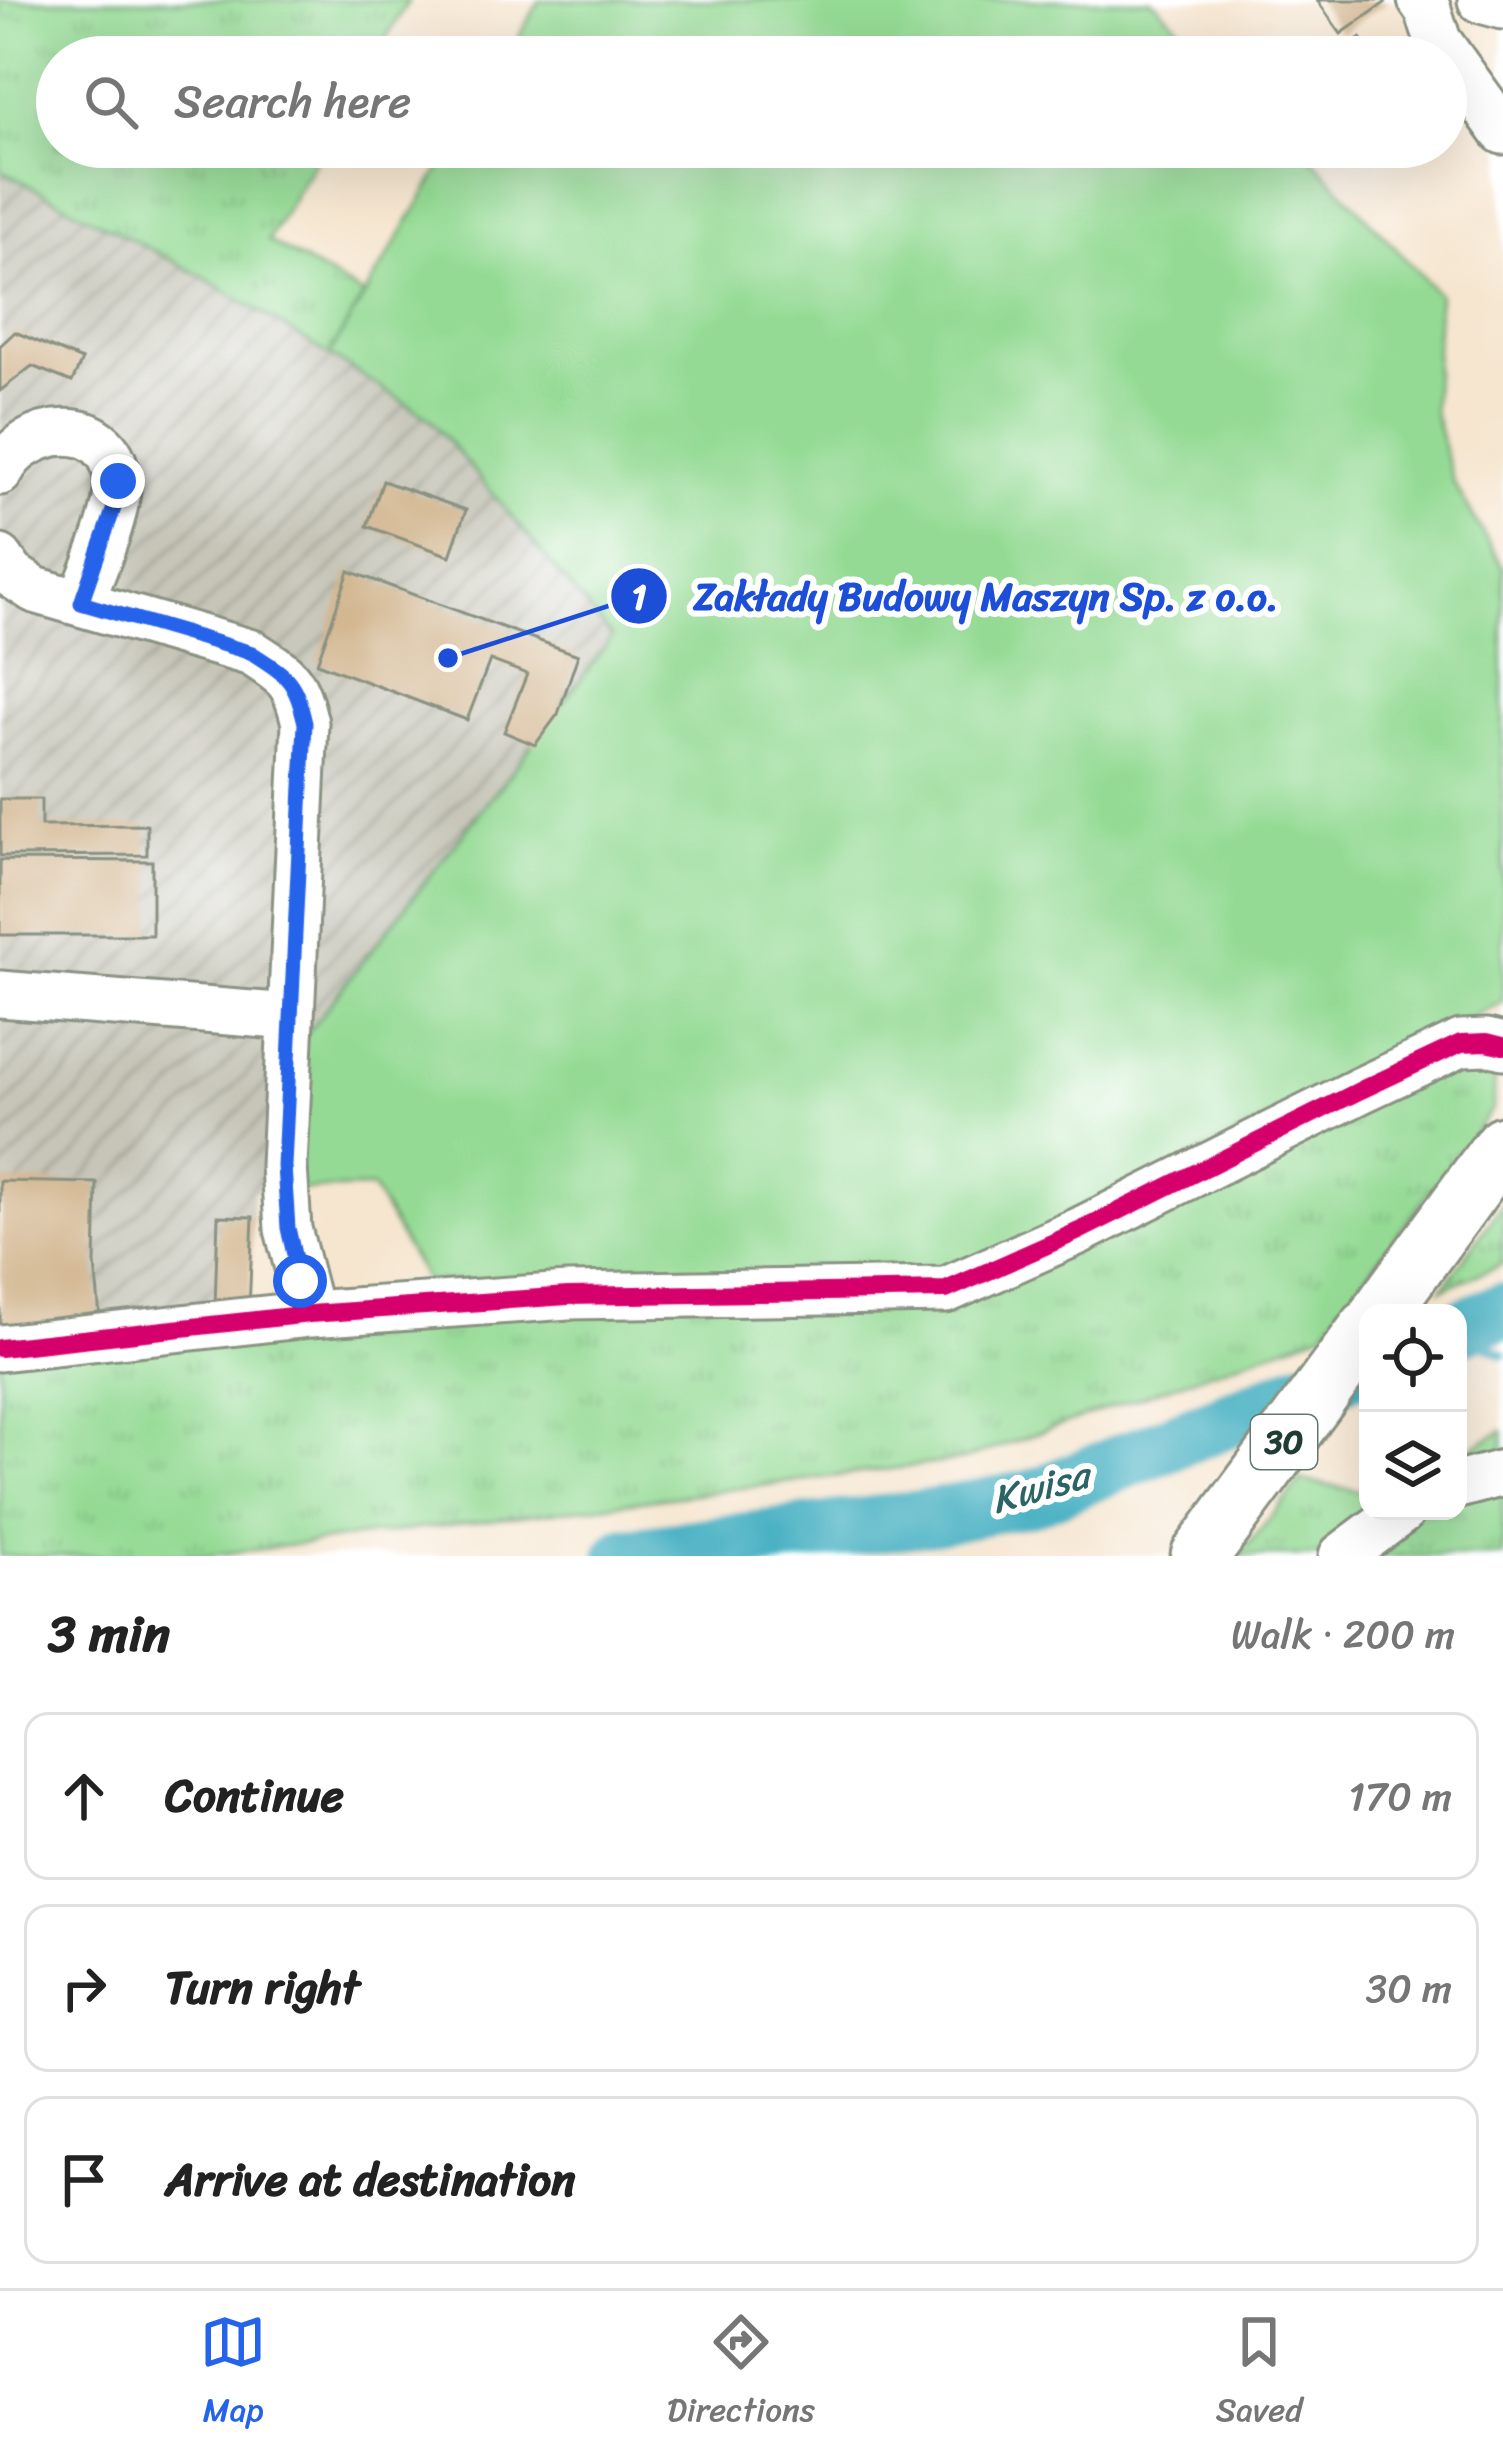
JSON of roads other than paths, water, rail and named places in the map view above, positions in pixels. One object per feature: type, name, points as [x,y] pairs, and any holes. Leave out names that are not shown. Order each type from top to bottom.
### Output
[{"type":"main road","points":[[1387,1304],[1503,1145]]},
{"type":"main road","name":"30","points":[[1200,1556],[1359,1341]]},
{"type":"street","points":[[1421,0],[1436,36]]},
{"type":"street","points":[[1481,0],[1503,6]]},
{"type":"street","points":[[1467,81],[1503,131]]},
{"type":"street","points":[[0,472],[23,445],[50,433],[73,432],[98,439],[112,457],[118,481],[115,505],[81,603]]},
{"type":"street","points":[[0,558],[12,575],[35,590],[252,653],[297,689],[305,723],[284,1166],[292,1246],[310,1314]]},
{"type":"street","points":[[0,994],[291,1017]]},
{"type":"street","points":[[0,1348],[310,1314],[568,1297],[946,1290],[1079,1231],[1461,1043],[1503,1046]]},
{"type":"street","points":[[1467,1483],[1503,1473]]},
{"type":"street","points":[[1342,1556],[1390,1520]]},
{"type":"waterway","name":"Kwisa","points":[[1467,1325],[1503,1311]]},
{"type":"waterway","points":[[1467,1336],[1503,1355]]},
{"type":"waterway","name":"Kwisa","points":[[624,1556],[931,1517],[1032,1498],[1353,1369]]},
{"type":"place","name":"Zakłady Budowy Maszyn Sp. z o.o.","points":[[448,658]]}]
